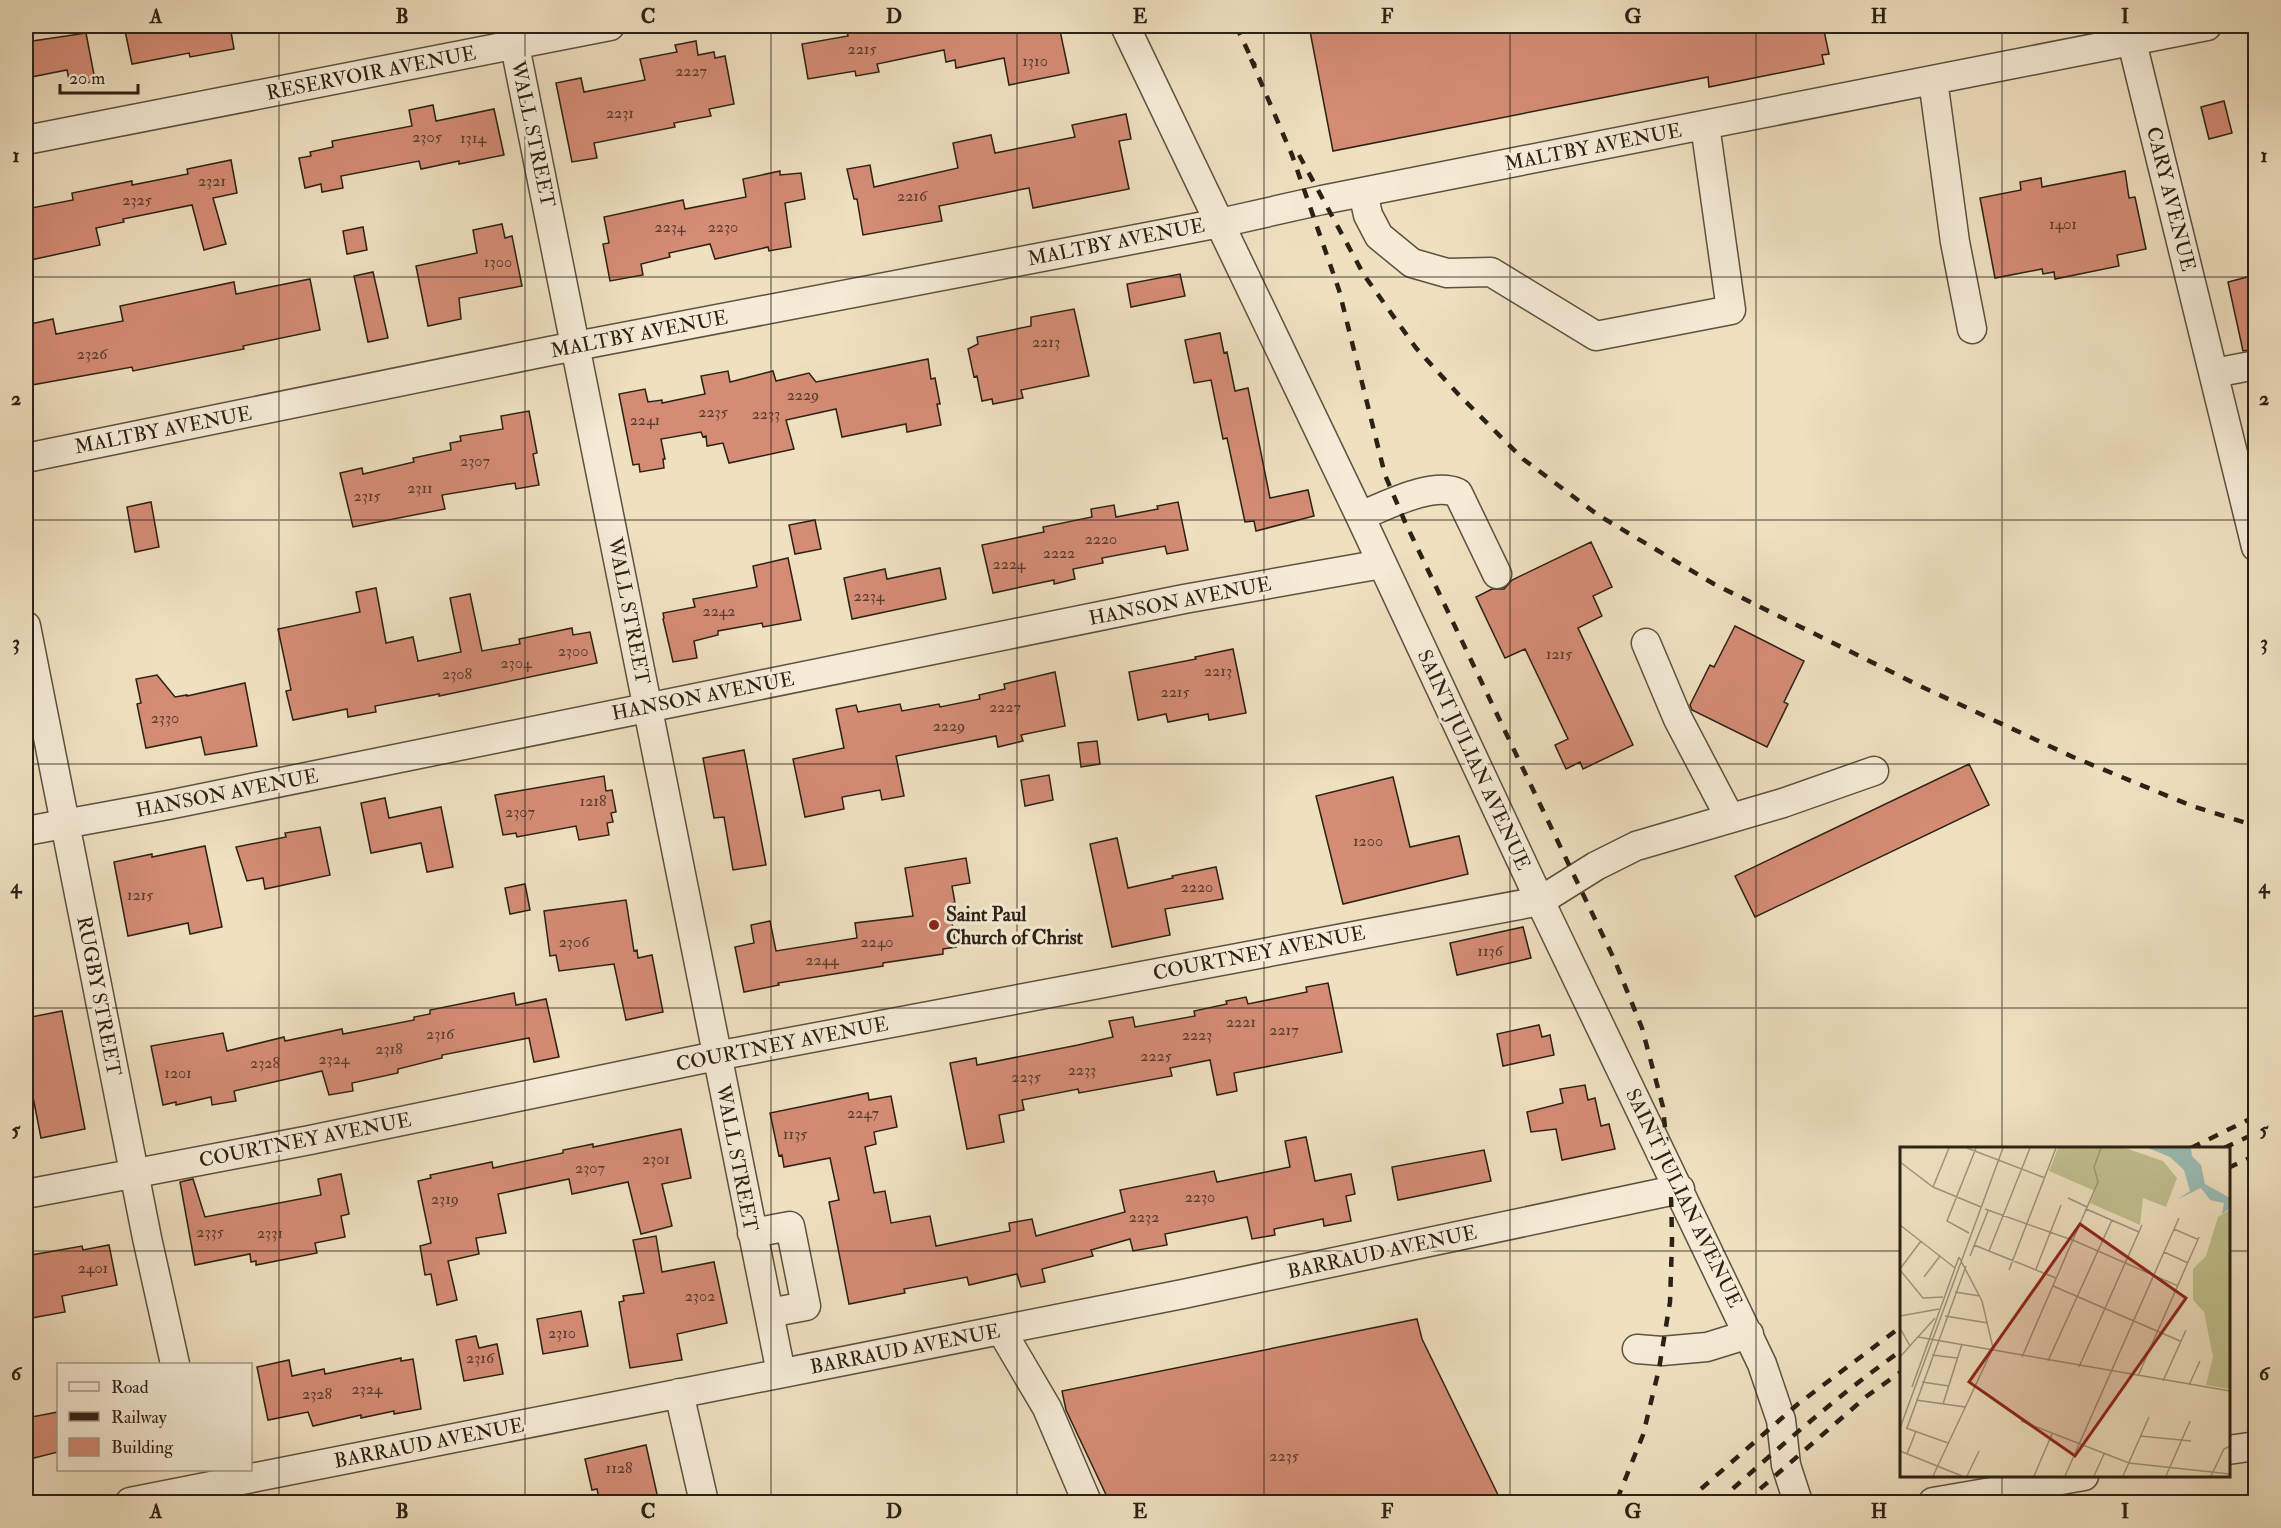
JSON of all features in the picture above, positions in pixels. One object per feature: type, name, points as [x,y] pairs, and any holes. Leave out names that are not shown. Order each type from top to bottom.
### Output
[{"type":"street","name":"RESERVOIR AVENUE","points":[[26,141],[513,35],[610,26]]},
{"type":"street","name":"SAINT JULIAN AVENUE","points":[[1125,26],[1360,516],[1539,901],[1749,1334],[1781,1420],[1786,1465],[1798,1503]]},
{"type":"street","name":"MALTBY AVENUE","points":[[26,458],[576,346],[1220,223],[1363,192],[1933,80],[2130,33],[2207,26]]},
{"type":"street","name":"CARY AVENUE","points":[[2130,33],[2256,547]]},
{"type":"street","name":"WALL STREET","points":[[513,35],[781,1373]]},
{"type":"street","points":[[1933,80],[1955,242],[1972,328]]},
{"type":"street","points":[[1363,192],[1368,215],[1379,236],[1412,263],[1447,273],[1491,272],[1596,336],[1721,312],[1731,310],[1705,125]]},
{"type":"street","points":[[2214,373],[2256,364]]},
{"type":"street","points":[[1360,516],[1423,492],[1450,489],[1458,493],[1497,574]]},
{"type":"street","name":"HANSON AVENUE","points":[[26,831],[168,805],[1184,599],[1382,564]]},
{"type":"street","name":"RUGBY STREET","points":[[26,626],[134,1173],[175,1363]]},
{"type":"street","points":[[1646,643],[1678,719],[1730,818]]},
{"type":"street","points":[[1539,901],[1636,846],[1874,771]]},
{"type":"street","name":"COURTNEY AVENUE","points":[[26,1194],[716,1056],[1539,901]]},
{"type":"street","name":"BARRAUD AVENUE","points":[[252,1470],[679,1393],[1001,1330],[1680,1189]]},
{"type":"street","points":[[752,1233],[790,1226],[806,1306],[769,1313]]},
{"type":"street","points":[[1001,1330],[1047,1408],[1087,1503]]},
{"type":"street","points":[[1637,1349],[1662,1351],[1707,1347],[1749,1334]]},
{"type":"street","points":[[679,1393],[704,1503]]},
{"type":"street","points":[[2230,1450],[2256,1446]]},
{"type":"street","name":"BARRAUD AVENUE","points":[[130,1503],[206,1478],[245,1471]]},
{"type":"street","points":[[1933,1503],[2078,1477]]},
{"type":"street","points":[[206,1478],[239,1503]]},
{"type":"building","points":[[124,26],[230,26],[234,49],[190,57],[189,53],[132,64]]},
{"type":"building","points":[[846,26],[1059,26],[1069,73],[1009,85],[1004,58],[956,68],[955,60],[946,62],[944,50],[877,64],[879,72],[856,76],[855,71],[808,79],[802,44],[848,36]]},
{"type":"building","points":[[1309,26],[1823,26],[1829,54],[1822,55],[1824,64],[1709,87],[1708,77],[1333,151]]},
{"type":"building","points":[[86,33],[95,80],[70,85],[67,70],[26,78],[26,42]]},
{"type":"building","points":[[696,41],[698,55],[714,52],[715,58],[725,56],[734,104],[709,109],[711,116],[674,123],[675,127],[594,143],[597,158],[572,162],[556,83],[581,78],[584,92],[645,80],[640,59],[677,52],[675,45]]},
{"type":"building","points":[[2224,101],[2232,133],[2209,139],[2201,107]]},
{"type":"building","points":[[433,105],[436,121],[494,109],[504,155],[421,169],[419,161],[341,176],[343,188],[322,192],[321,184],[305,188],[299,158],[311,156],[310,152],[333,147],[332,141],[412,126],[409,110]]},
{"type":"building","points":[[1126,114],[1131,139],[1119,141],[1129,189],[1033,208],[1029,188],[939,206],[942,221],[863,235],[857,199],[854,199],[847,169],[870,165],[874,187],[958,168],[953,143],[991,135],[995,153],[1075,137],[1072,125]]},
{"type":"building","points":[[231,160],[237,193],[213,198],[226,244],[204,250],[192,205],[123,219],[124,222],[96,228],[100,245],[26,261],[26,209],[73,200],[72,193],[132,181],[132,185],[188,174],[187,169]]},
{"type":"building","points":[[780,171],[780,175],[801,173],[805,199],[785,203],[791,247],[769,251],[768,247],[715,259],[710,244],[669,253],[670,257],[641,264],[643,275],[610,281],[603,244],[609,243],[604,217],[683,200],[685,209],[746,197],[743,179]]},
{"type":"building","points":[[2125,171],[2129,198],[2135,197],[2146,249],[2117,255],[2119,266],[2055,279],[2054,272],[2043,274],[2042,269],[1995,278],[1980,198],[2021,190],[2020,182],[2041,178],[2042,187]]},
{"type":"building","points":[[502,224],[505,238],[512,236],[522,286],[459,298],[461,319],[428,326],[416,266],[477,253],[473,230]]},
{"type":"building","points":[[363,227],[367,250],[347,254],[343,231]]},
{"type":"building","points":[[373,272],[388,338],[368,342],[354,276]]},
{"type":"building","points":[[1180,274],[1185,296],[1131,307],[1127,284]]},
{"type":"building","points":[[2251,276],[2256,297],[2256,349],[2243,351],[2228,282]]},
{"type":"building","points":[[310,279],[320,330],[243,346],[244,349],[133,371],[132,367],[26,386],[26,325],[53,319],[56,334],[123,321],[120,306],[234,282],[236,294]]},
{"type":"building","points":[[1074,309],[1089,376],[1021,390],[1023,398],[993,404],[992,399],[982,401],[968,349],[978,344],[977,337],[1031,326],[1031,317]]},
{"type":"building","points":[[1220,333],[1224,353],[1227,352],[1235,391],[1248,388],[1270,498],[1308,490],[1314,516],[1256,531],[1254,521],[1245,522],[1227,438],[1223,439],[1211,380],[1194,383],[1185,340]]},
{"type":"building","points":[[928,359],[931,379],[935,378],[941,425],[907,432],[906,424],[842,437],[836,409],[786,420],[794,449],[729,463],[723,443],[707,446],[706,436],[703,437],[701,432],[661,439],[665,459],[663,459],[664,468],[640,472],[639,464],[633,465],[619,394],[645,389],[648,402],[662,400],[662,403],[705,394],[701,376],[728,371],[730,382],[773,371],[776,381],[809,373],[816,382]]},
{"type":"building","points":[[529,411],[537,453],[533,454],[539,485],[516,489],[515,483],[442,495],[445,509],[353,527],[340,473],[362,468],[363,474],[414,462],[413,458],[451,450],[450,443],[461,441],[460,436],[503,429],[501,416]]},
{"type":"building","points":[[151,502],[159,547],[135,552],[127,507]]},
{"type":"building","points":[[1178,502],[1188,550],[1167,554],[1165,546],[1102,558],[1103,563],[1073,569],[1075,579],[1054,584],[1054,580],[993,593],[982,545],[1044,532],[1043,527],[1092,517],[1091,509],[1114,505],[1116,517],[1158,509],[1157,506]]},
{"type":"building","points":[[815,520],[821,549],[795,554],[789,525]]},
{"type":"building","points":[[1591,542],[1612,587],[1593,596],[1602,616],[1578,628],[1633,745],[1583,769],[1580,762],[1566,769],[1555,745],[1568,739],[1525,649],[1505,658],[1476,597],[1492,589],[1504,589],[1512,580]]},
{"type":"building","points":[[788,558],[801,620],[763,627],[762,623],[718,631],[718,635],[694,641],[697,658],[673,662],[663,613],[695,607],[693,599],[757,587],[753,566]]},
{"type":"building","points":[[940,568],[946,599],[852,619],[844,578],[885,569],[887,579]]},
{"type":"building","points":[[376,588],[386,643],[413,637],[418,661],[461,652],[450,598],[470,594],[482,651],[520,644],[519,639],[572,628],[573,635],[590,632],[597,663],[439,696],[439,694],[375,706],[376,712],[348,717],[347,709],[293,720],[286,691],[291,690],[278,629],[360,612],[356,592]]},
{"type":"building","points":[[1735,626],[1804,661],[1784,702],[1788,704],[1767,747],[1692,710],[1690,705],[1710,665],[1714,667]]},
{"type":"building","points":[[1233,649],[1246,713],[1209,720],[1208,714],[1168,722],[1166,714],[1138,720],[1129,672]]},
{"type":"building","points":[[1055,672],[1065,726],[1021,735],[1023,741],[998,747],[996,736],[896,756],[904,796],[882,800],[880,790],[842,797],[844,809],[805,817],[793,759],[844,748],[836,709],[856,705],[858,712],[900,704],[902,711],[939,704],[940,707],[980,699],[979,695],[1005,689],[1004,684]]},
{"type":"building","points":[[157,675],[175,697],[245,683],[257,746],[205,755],[201,737],[146,748],[137,704],[141,703],[136,679]]},
{"type":"building","points":[[1097,741],[1100,764],[1081,767],[1078,743]]},
{"type":"building","points":[[744,750],[766,865],[733,870],[724,817],[714,818],[703,758]]},
{"type":"building","points":[[1969,764],[1989,805],[1755,917],[1735,876]]},
{"type":"building","points":[[1049,775],[1053,800],[1025,806],[1021,780]]},
{"type":"building","points":[[604,776],[606,791],[612,790],[616,812],[611,813],[613,822],[607,823],[609,835],[579,840],[576,826],[517,837],[516,833],[503,835],[495,795]]},
{"type":"building","points":[[1393,777],[1410,847],[1459,836],[1468,874],[1343,904],[1316,796]]},
{"type":"building","points":[[385,798],[389,818],[441,807],[453,867],[427,872],[421,843],[371,853],[361,803]]},
{"type":"building","points":[[320,827],[330,875],[265,889],[263,878],[247,881],[236,847],[286,837],[285,833]]},
{"type":"building","points":[[1117,838],[1128,888],[1216,867],[1223,899],[1165,909],[1170,935],[1112,947],[1090,844]]},
{"type":"building","points":[[205,846],[222,927],[190,934],[188,923],[128,936],[114,862]]},
{"type":"building","points":[[966,858],[970,883],[952,886],[955,903],[949,904],[956,947],[943,949],[943,954],[778,983],[779,985],[744,992],[735,947],[754,943],[751,925],[770,921],[776,951],[857,938],[855,923],[913,916],[905,868]]},
{"type":"building","points":[[525,884],[530,910],[510,914],[505,888]]},
{"type":"building","points":[[626,900],[634,951],[637,950],[638,958],[652,955],[663,1012],[626,1020],[614,964],[559,971],[556,955],[550,956],[544,911]]},
{"type":"building","points":[[1523,927],[1531,958],[1457,975],[1450,943]]},
{"type":"building","points":[[1328,983],[1342,1052],[1234,1073],[1237,1091],[1217,1095],[1210,1060],[1170,1068],[1172,1076],[1079,1093],[1078,1089],[1022,1100],[1024,1110],[999,1115],[1004,1142],[967,1149],[950,1063],[976,1058],[977,1065],[1078,1045],[1113,1037],[1109,1021],[1133,1017],[1135,1027],[1195,1016],[1194,1011],[1227,1004],[1226,1001],[1246,997],[1248,1004],[1307,992],[1306,987]]},
{"type":"building","points":[[514,993],[516,1005],[546,999],[559,1057],[534,1062],[529,1038],[442,1055],[442,1058],[398,1069],[398,1073],[352,1083],[353,1091],[329,1095],[322,1071],[234,1091],[236,1101],[212,1105],[211,1097],[176,1105],[176,1102],[163,1105],[151,1046],[223,1033],[227,1051],[284,1037],[285,1041],[342,1029],[343,1034],[414,1020],[414,1017],[430,1014],[430,1010]]},
{"type":"building","points":[[62,1011],[85,1129],[41,1138],[26,1061],[26,1018]]},
{"type":"building","points":[[1539,1025],[1542,1037],[1550,1035],[1554,1055],[1503,1066],[1497,1034]]},
{"type":"building","points":[[1585,1085],[1588,1100],[1595,1098],[1601,1126],[1609,1124],[1615,1149],[1562,1160],[1556,1129],[1531,1132],[1527,1112],[1563,1103],[1560,1089]]},
{"type":"building","points":[[868,1093],[869,1100],[891,1096],[897,1127],[874,1132],[876,1144],[865,1147],[874,1193],[885,1191],[891,1223],[930,1216],[936,1246],[1010,1231],[1009,1223],[1032,1219],[1036,1236],[1125,1212],[1120,1190],[1214,1171],[1217,1182],[1290,1167],[1285,1141],[1306,1137],[1315,1181],[1351,1174],[1355,1194],[1346,1196],[1351,1221],[1324,1226],[1323,1219],[1274,1229],[1275,1235],[1252,1239],[1247,1217],[1165,1234],[1167,1245],[1133,1251],[1130,1239],[1091,1250],[1093,1256],[1042,1269],[1045,1282],[1021,1287],[1017,1274],[969,1285],[967,1277],[904,1289],[905,1293],[849,1304],[829,1202],[839,1200],[830,1158],[784,1167],[782,1155],[779,1156],[770,1113]]},
{"type":"building","points":[[681,1129],[691,1178],[662,1184],[672,1226],[641,1234],[628,1182],[572,1194],[569,1179],[498,1194],[506,1233],[476,1238],[479,1254],[448,1261],[457,1300],[437,1305],[431,1274],[425,1275],[420,1246],[431,1243],[418,1181],[431,1178],[430,1175],[492,1162],[493,1168],[563,1153],[563,1150],[593,1144],[593,1147]]},
{"type":"building","points":[[1484,1150],[1491,1181],[1398,1200],[1392,1167]]},
{"type":"building","points":[[341,1174],[349,1214],[341,1216],[345,1237],[315,1243],[317,1253],[256,1265],[256,1261],[251,1262],[250,1254],[195,1265],[180,1182],[193,1179],[205,1217],[321,1195],[318,1179]]},
{"type":"building","points":[[656,1236],[662,1272],[714,1262],[727,1323],[677,1334],[682,1360],[630,1368],[619,1302],[624,1301],[623,1296],[644,1293],[633,1240]]},
{"type":"building","points":[[109,1245],[117,1285],[62,1296],[65,1312],[26,1319],[26,1256],[82,1246],[83,1250]]},
{"type":"building","points":[[581,1311],[588,1346],[543,1354],[537,1319]]},
{"type":"building","points":[[1417,1319],[1422,1339],[1502,1503],[1110,1503],[1066,1410],[1062,1391]]},
{"type":"building","points":[[476,1336],[479,1348],[497,1344],[503,1374],[464,1381],[456,1340]]},
{"type":"building","points":[[401,1358],[401,1361],[413,1359],[421,1409],[394,1414],[394,1411],[361,1418],[361,1415],[313,1426],[308,1412],[268,1420],[257,1367],[289,1360],[292,1376],[324,1369],[325,1374]]},
{"type":"building","points":[[57,1412],[57,1452],[26,1460],[26,1418]]},
{"type":"building","points":[[646,1445],[659,1503],[600,1503],[597,1489],[592,1490],[585,1459]]},
{"type":"railway","points":[[1236,26],[1255,66]]},
{"type":"railway","points":[[1251,59],[1292,155],[1339,290],[1385,475],[1405,522],[1615,961],[1642,1028],[1663,1107],[1671,1190],[1670,1302],[1659,1369],[1643,1435],[1616,1502]]},
{"type":"railway","points":[[1299,155],[1364,275],[1416,348],[1523,459],[1598,515],[1714,584],[1918,685],[2073,757],[2192,806],[2256,826]]},
{"type":"railway","points":[[2193,1147],[2256,1116]]},
{"type":"railway","points":[[2226,1147],[2256,1133]]},
{"type":"railway","points":[[2230,1167],[2256,1155]]},
{"type":"railway","points":[[1686,1502],[1798,1404],[1900,1328]]},
{"type":"railway","points":[[1718,1502],[1831,1404],[1900,1352]]},
{"type":"railway","points":[[1745,1502],[1867,1396],[1900,1372]]},
{"type":"place","name":"Saint Paul Church of Christ","points":[[934,925]]}]
